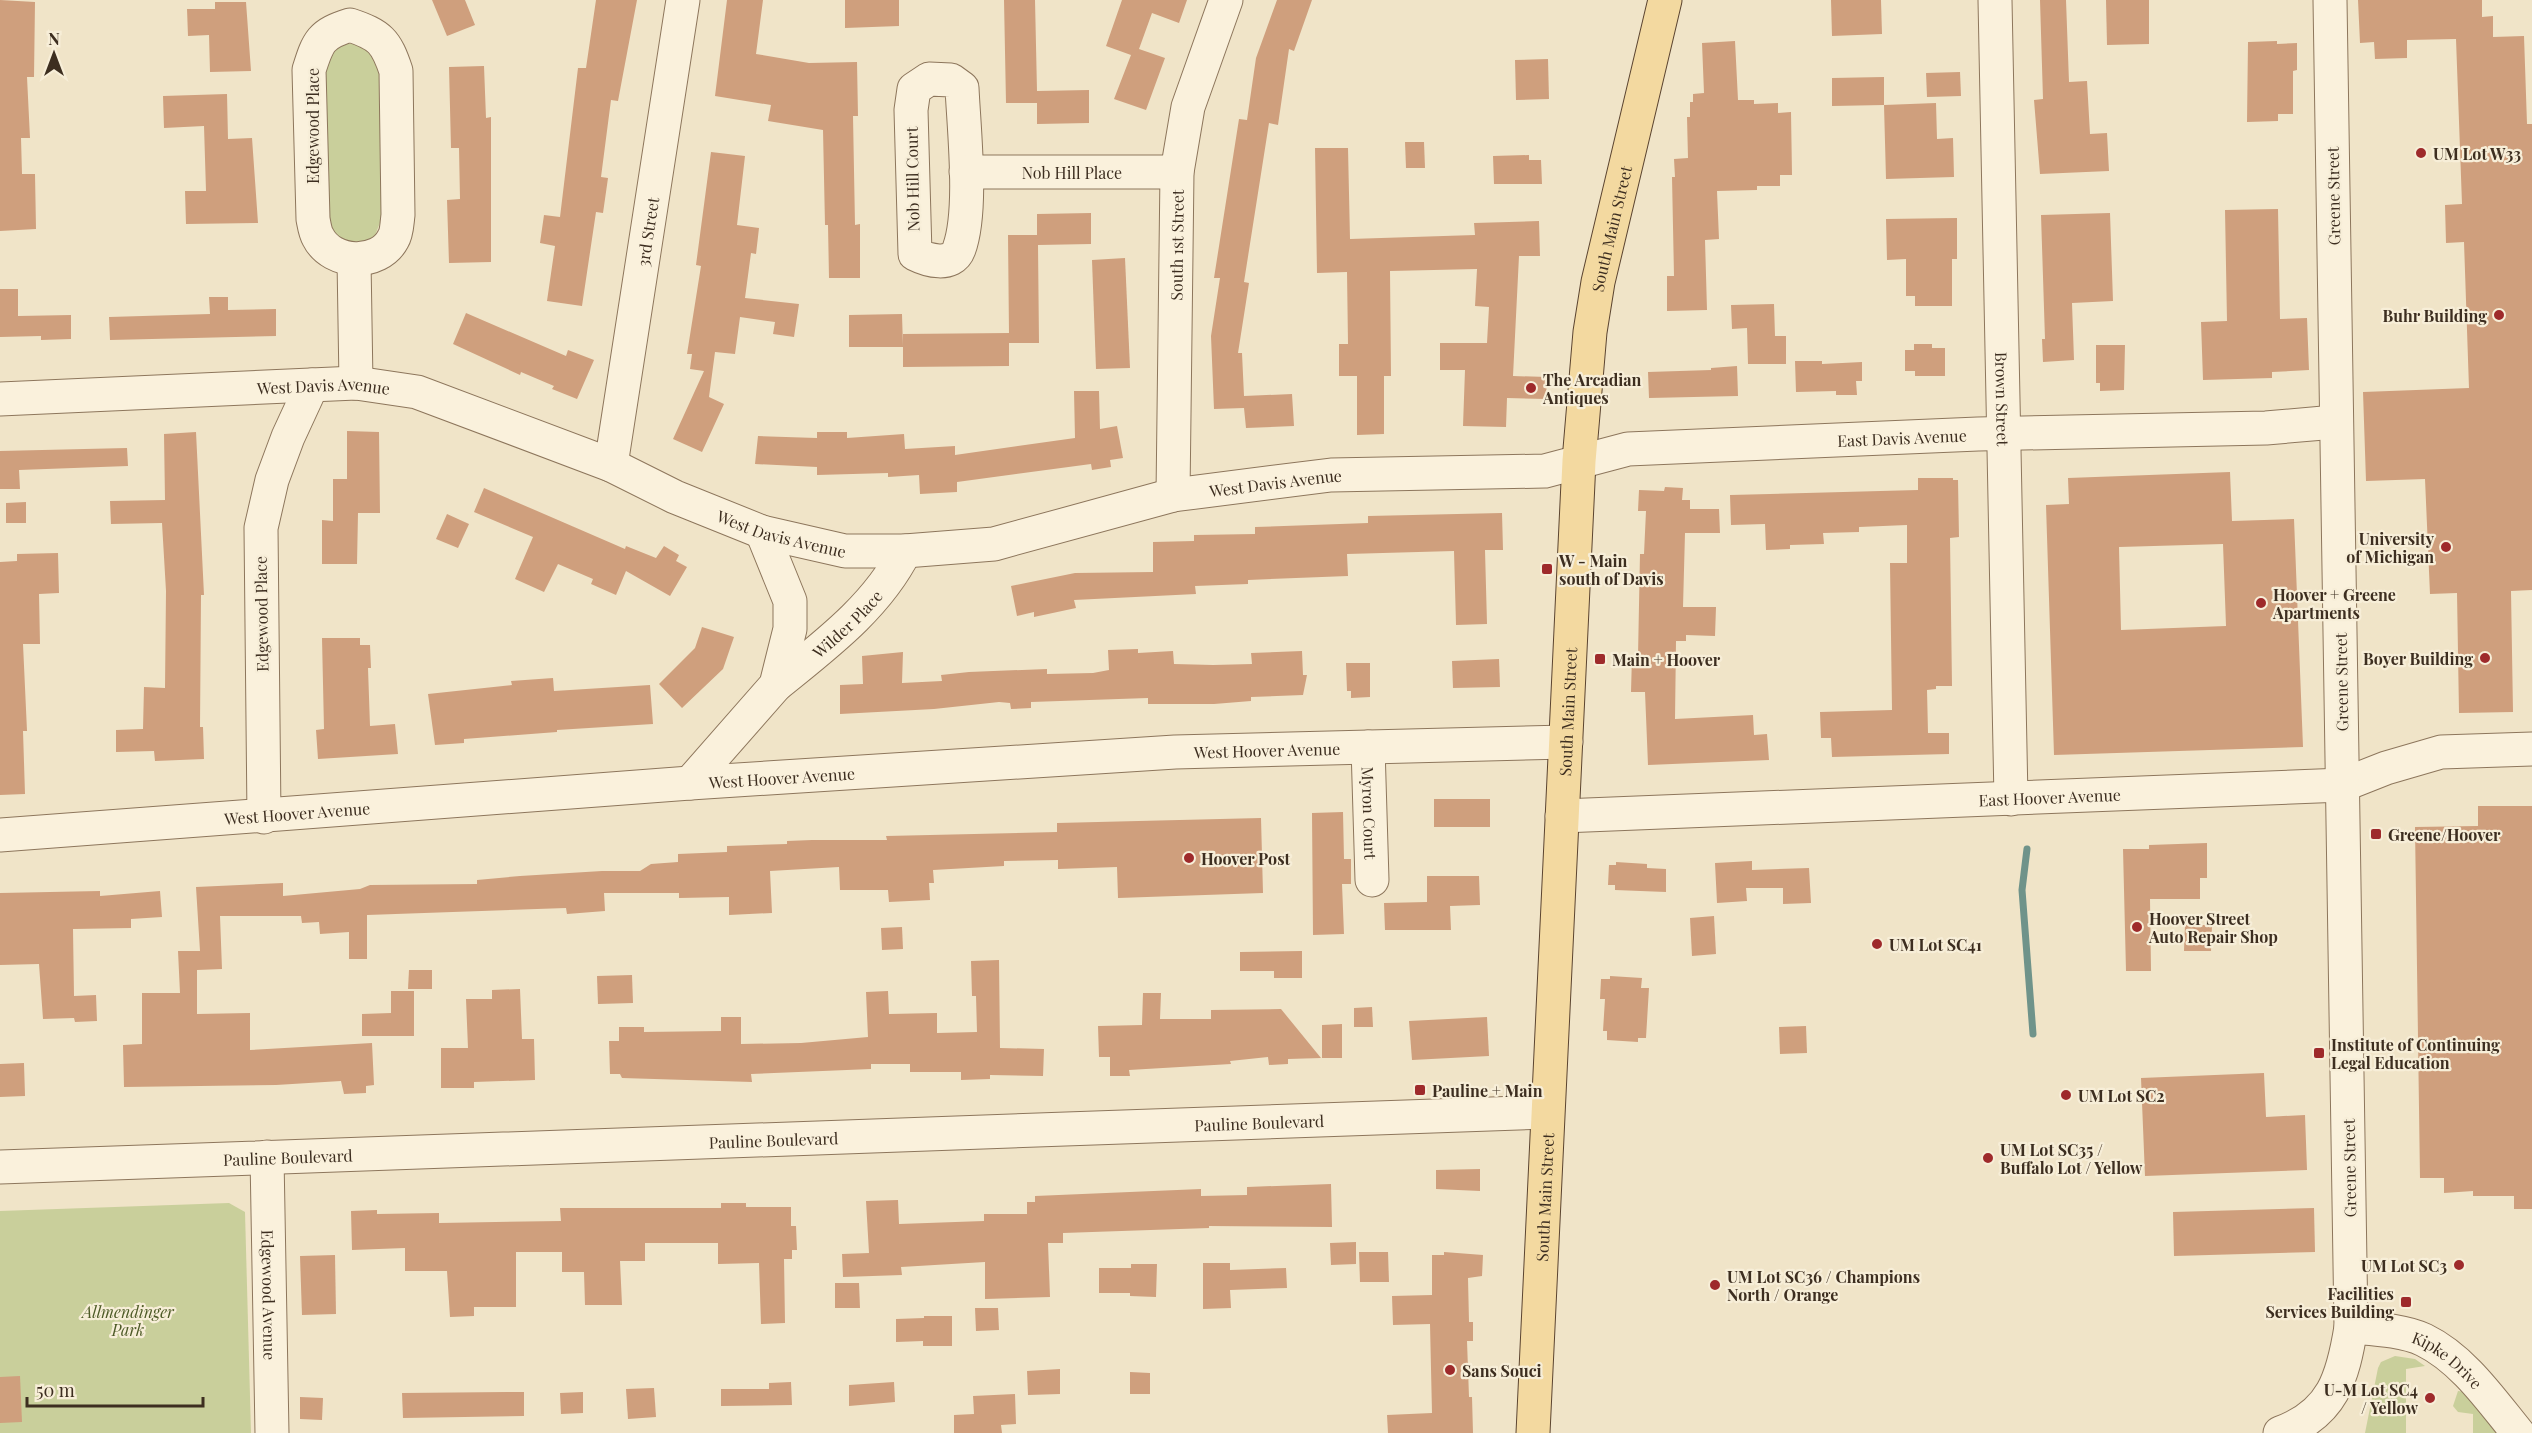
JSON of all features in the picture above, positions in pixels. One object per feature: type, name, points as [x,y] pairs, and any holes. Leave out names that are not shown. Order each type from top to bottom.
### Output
[{"type":"main road","name":"South Main Street","points":[[1533,1433],[1546,1112],[1580,461],[1590,332],[1598,282],[1665,0]]},
{"type":"street","name":"3rd Street","points":[[611,465],[683,0]]},
{"type":"street","name":"South 1st Street","points":[[1173,495],[1178,172],[1188,107],[1226,0]]},
{"type":"street","name":"Brown Street","points":[[1995,0],[2011,799]]},
{"type":"street","name":"Greene Street","points":[[2280,1433],[2300,1424],[2315,1413],[2334,1391],[2340,1380],[2351,1328],[2330,0]]},
{"type":"street","name":"Edgewood Place","points":[[350,25],[375,33],[388,48],[396,71],[398,215],[394,238],[380,254],[354,260],[333,252],[318,238],[313,219],[309,70],[317,46],[330,31],[350,25]]},
{"type":"street","name":"Nob Hill Court","points":[[929,79],[951,80],[962,88],[966,172],[963,224],[958,251],[948,260],[928,261],[915,254],[912,231],[912,110],[914,89],[929,79]]},
{"type":"street","name":"Nob Hill Place","points":[[966,172],[1178,172]]},
{"type":"street","points":[[354,260],[356,383]]},
{"type":"street","name":"West Davis Avenue","points":[[0,399],[356,383],[417,392],[611,465],[675,497],[762,532],[845,551],[904,551],[994,544],[1173,495],[1331,475],[1545,471],[1580,461]]},
{"type":"street","name":"Edgewood Place","points":[[264,817],[261,528],[272,480],[288,437],[312,385]]},
{"type":"street","name":"East Davis Avenue","points":[[1580,461],[1628,449],[2003,433],[2266,428],[2335,422]]},
{"type":"street","name":"Wilder Place","points":[[762,532],[790,601],[790,629],[776,685]]},
{"type":"street","name":"Wilder Place","points":[[690,783],[776,685],[836,637],[870,601],[893,574],[904,551]]},
{"type":"street","name":"West Hoover Avenue","points":[[0,835],[264,817],[690,783],[1175,752],[1566,741]]},
{"type":"street","name":"Myron Court","points":[[1368,747],[1372,880]]},
{"type":"street","name":"East Hoover Avenue","points":[[1562,816],[2343,785],[2386,768],[2440,752],[2532,749]]},
{"type":"street","name":"Pauline Boulevard","points":[[0,1167],[1546,1112]]},
{"type":"street","name":"Edgewood Avenue","points":[[267,1157],[272,1433]]},
{"type":"street","name":"Kipke Drive","points":[[2351,1328],[2382,1331],[2423,1340],[2474,1379],[2518,1433]]},
{"type":"green space","points":[[355,43],[367,46],[380,67],[383,215],[374,238],[356,245],[336,237],[328,226],[325,74],[334,52],[343,45]]},
{"type":"green space","name":"Allmendinger Park","points":[[229,1203],[245,1212],[251,1433],[0,1433],[0,1211]]},
{"type":"green space","points":[[2395,1356],[2415,1359],[2425,1366],[2406,1369],[2406,1433],[2365,1433],[2378,1368],[2381,1362]]},
{"type":"green space","points":[[2458,1391],[2465,1392],[2497,1433],[2473,1433],[2473,1414],[2458,1412],[2453,1406]]},
{"type":"building","points":[[0,0],[35,2],[34,77],[27,77],[30,138],[21,138],[22,174],[35,174],[36,229],[0,231]]},
{"type":"building","points":[[432,0],[465,0],[475,25],[447,36]]},
{"type":"building","points":[[596,0],[637,0],[618,101],[611,100],[601,177],[608,178],[603,213],[596,212],[582,306],[547,301],[555,246],[540,243],[544,215],[560,217],[578,68],[586,68]]},
{"type":"building","points":[[727,0],[763,0],[756,54],[809,63],[857,62],[858,116],[853,116],[855,225],[860,224],[860,278],[829,278],[828,225],[825,225],[823,130],[768,121],[771,105],[715,96]]},
{"type":"building","points":[[845,0],[899,0],[899,26],[845,28]]},
{"type":"building","points":[[1004,0],[1035,0],[1037,91],[1089,90],[1089,123],[1037,124],[1037,103],[1006,103]]},
{"type":"building","points":[[1122,0],[1187,0],[1179,23],[1152,13],[1139,49],[1165,58],[1146,110],[1114,99],[1131,55],[1106,46]]},
{"type":"building","points":[[1277,0],[1312,0],[1294,51],[1289,49],[1278,125],[1269,123],[1244,282],[1249,283],[1238,353],[1242,353],[1244,396],[1292,394],[1294,426],[1246,428],[1244,408],[1214,409],[1211,336],[1220,278],[1214,278],[1239,119],[1247,120],[1256,58]]},
{"type":"building","points":[[1831,0],[1881,0],[1882,34],[1832,36]]},
{"type":"building","points":[[2040,0],[2066,0],[2069,82],[2087,81],[2090,134],[2107,133],[2109,171],[2040,174],[2034,100],[2043,99]]},
{"type":"building","points":[[2106,0],[2149,0],[2149,44],[2107,45]]},
{"type":"building","name":"Buhr Building","points":[[2358,0],[2482,0],[2482,17],[2493,16],[2493,37],[2524,36],[2527,124],[2532,124],[2532,590],[2511,591],[2513,712],[2459,713],[2457,593],[2430,594],[2425,479],[2366,481],[2363,392],[2469,388],[2464,242],[2446,243],[2445,205],[2462,204],[2456,39],[2407,40],[2407,58],[2375,59],[2374,42],[2360,43]]},
{"type":"building","points":[[215,2],[246,2],[251,71],[210,72],[209,35],[188,36],[187,9],[215,9]]},
{"type":"building","points":[[1735,41],[1738,100],[1754,100],[1754,104],[1778,103],[1778,113],[1791,112],[1792,175],[1780,175],[1780,186],[1757,186],[1757,190],[1717,191],[1719,239],[1705,240],[1707,310],[1667,311],[1667,276],[1674,276],[1672,177],[1675,177],[1674,159],[1688,158],[1687,117],[1690,117],[1690,102],[1693,102],[1693,94],[1704,93],[1702,43]]},
{"type":"building","points":[[2277,41],[2277,44],[2297,43],[2297,70],[2293,71],[2293,114],[2278,114],[2278,121],[2247,122],[2248,42]]},
{"type":"building","points":[[1548,59],[1549,99],[1516,100],[1515,60]]},
{"type":"building","points":[[484,66],[486,118],[491,117],[491,262],[449,263],[447,200],[460,199],[459,148],[451,148],[449,67]]},
{"type":"building","points":[[1960,72],[1961,96],[1927,97],[1926,73]]},
{"type":"building","points":[[1884,77],[1884,105],[1832,106],[1832,78]]},
{"type":"building","points":[[227,94],[228,139],[252,138],[258,223],[186,224],[185,191],[206,191],[204,126],[164,128],[163,96]]},
{"type":"building","points":[[1936,103],[1937,139],[1953,138],[1954,177],[1886,179],[1884,105]]},
{"type":"building","points":[[1405,142],[1424,142],[1425,168],[1406,168]]},
{"type":"building","points":[[1315,148],[1348,148],[1350,239],[1475,235],[1474,223],[1539,221],[1540,256],[1519,256],[1513,376],[1547,377],[1546,399],[1507,398],[1506,427],[1463,426],[1465,370],[1440,370],[1440,343],[1487,343],[1489,307],[1475,306],[1477,269],[1390,271],[1391,376],[1384,376],[1384,434],[1357,435],[1357,376],[1339,376],[1339,344],[1348,344],[1347,272],[1317,273]]},
{"type":"building","points":[[711,152],[745,156],[737,225],[759,228],[756,254],[751,253],[745,298],[799,304],[794,337],[773,334],[775,322],[740,317],[735,354],[715,352],[709,397],[724,404],[702,452],[673,439],[704,371],[690,369],[692,354],[687,354],[701,266],[696,265]]},
{"type":"building","points":[[1529,155],[1529,160],[1541,160],[1542,184],[1494,184],[1493,156]]},
{"type":"building","points":[[2278,209],[2280,319],[2307,318],[2309,370],[2272,372],[2272,378],[2203,380],[2201,322],[2227,321],[2225,210]]},
{"type":"building","points":[[1091,213],[1091,244],[1038,245],[1039,343],[1009,343],[1009,366],[903,367],[903,334],[1009,333],[1008,235],[1037,235],[1037,214]]},
{"type":"building","points":[[2110,213],[2113,301],[2072,303],[2074,360],[2043,362],[2042,339],[2045,339],[2041,215]]},
{"type":"building","points":[[1957,218],[1957,259],[1952,259],[1952,306],[1915,306],[1915,296],[1906,296],[1906,259],[1887,260],[1886,219]]},
{"type":"building","points":[[1125,258],[1130,368],[1096,369],[1092,260]]},
{"type":"building","points":[[0,289],[18,289],[18,316],[71,315],[71,339],[41,340],[41,336],[0,337]]},
{"type":"building","points":[[209,297],[228,297],[228,310],[276,309],[276,336],[110,340],[109,317],[210,314]]},
{"type":"building","points":[[1774,304],[1775,336],[1786,336],[1786,364],[1748,364],[1747,328],[1732,329],[1731,305]]},
{"type":"building","points":[[466,313],[566,356],[568,350],[594,360],[577,399],[552,389],[554,386],[521,372],[520,375],[453,344]]},
{"type":"building","points":[[902,314],[903,347],[849,347],[849,315]]},
{"type":"building","points":[[1914,344],[1932,344],[1932,348],[1945,348],[1945,376],[1915,376],[1915,371],[1905,371],[1905,350],[1914,350]]},
{"type":"building","points":[[2096,345],[2125,345],[2124,390],[2100,391],[2100,383],[2096,383]]},
{"type":"building","points":[[1795,361],[1822,361],[1822,364],[1862,362],[1862,381],[1856,381],[1857,395],[1836,395],[1836,391],[1796,392]]},
{"type":"building","points":[[1737,366],[1738,396],[1649,398],[1648,372],[1711,370],[1711,368]]},
{"type":"building","points":[[1074,391],[1099,391],[1100,429],[1117,426],[1123,458],[1110,460],[1111,467],[1092,470],[1091,464],[957,482],[957,492],[920,494],[919,475],[888,477],[888,473],[817,475],[817,467],[755,464],[758,436],[817,438],[817,432],[847,432],[847,438],[904,434],[905,449],[955,446],[955,455],[1075,438]]},
{"type":"building","points":[[347,431],[379,432],[380,513],[358,513],[357,564],[322,564],[322,520],[333,521],[333,479],[347,479]]},
{"type":"building","points":[[196,432],[204,595],[201,595],[200,727],[203,727],[204,759],[155,761],[154,751],[116,752],[116,730],[143,729],[144,687],[165,688],[166,591],[162,523],[111,524],[110,501],[165,500],[164,434]]},
{"type":"building","points":[[127,448],[128,466],[19,470],[20,489],[0,489],[0,451]]},
{"type":"building","name":"Hoover + Greene Apartments","points":[[2230,472],[2232,521],[2294,519],[2303,747],[2054,755],[2046,505],[2069,504],[2068,478]],"holes":[[[2223,544],[2226,626],[2121,630],[2119,547]]]},
{"type":"building","points":[[1918,478],[1958,480],[1959,537],[1950,538],[1952,686],[1936,686],[1936,689],[1927,690],[1928,733],[1949,733],[1949,754],[1832,757],[1831,738],[1821,738],[1820,712],[1892,710],[1890,563],[1907,563],[1907,525],[1859,527],[1859,532],[1823,533],[1824,544],[1790,545],[1790,549],[1766,550],[1765,524],[1731,525],[1730,495],[1918,490]]},
{"type":"building","points":[[1665,487],[1683,488],[1682,500],[1690,500],[1690,509],[1719,509],[1720,533],[1685,533],[1683,607],[1716,607],[1715,636],[1686,635],[1686,641],[1676,641],[1675,719],[1753,715],[1754,735],[1767,734],[1769,760],[1648,765],[1645,692],[1631,692],[1632,656],[1638,656],[1640,554],[1644,554],[1646,511],[1638,511],[1639,490],[1664,491]]},
{"type":"building","points":[[484,488],[625,549],[626,546],[656,558],[664,546],[679,555],[676,561],[687,567],[670,596],[626,571],[616,595],[591,584],[593,579],[558,564],[544,592],[515,579],[533,537],[474,512]]},
{"type":"building","points":[[26,502],[26,523],[6,523],[6,503]]},
{"type":"building","points":[[1502,513],[1503,550],[1485,550],[1487,624],[1456,625],[1454,551],[1347,554],[1348,576],[1248,580],[1248,584],[1195,586],[1196,594],[1074,600],[1076,608],[1034,617],[1034,612],[1017,616],[1011,586],[1075,573],[1153,572],[1153,542],[1194,541],[1194,535],[1255,534],[1255,527],[1368,523],[1368,516]]},
{"type":"building","points":[[447,514],[469,524],[458,548],[436,539]]},
{"type":"building","points":[[58,553],[59,593],[39,594],[40,644],[23,644],[27,731],[23,731],[25,794],[0,795],[0,562],[17,561],[17,554]]},
{"type":"building","points":[[702,627],[734,637],[723,669],[682,708],[659,684],[695,648]]},
{"type":"building","points":[[322,638],[360,638],[360,645],[370,645],[371,668],[368,668],[370,726],[395,724],[398,754],[318,759],[316,730],[324,729]]},
{"type":"building","points":[[1138,649],[1138,653],[1173,651],[1174,664],[1213,665],[1252,664],[1251,653],[1302,651],[1303,675],[1307,675],[1303,695],[1251,697],[1251,701],[1214,704],[1148,704],[1148,698],[1031,702],[1031,708],[1011,709],[1010,703],[999,702],[934,709],[840,714],[840,685],[863,684],[862,656],[903,652],[902,683],[942,681],[941,675],[969,672],[1047,669],[1047,674],[1093,673],[1109,670],[1108,650]]},
{"type":"building","points":[[1499,659],[1500,687],[1453,688],[1452,661]]},
{"type":"building","points":[[1346,663],[1370,663],[1370,697],[1351,698],[1351,691],[1347,691]]},
{"type":"building","points":[[553,678],[554,691],[650,685],[653,724],[557,730],[557,732],[464,739],[464,743],[435,745],[428,694],[512,685],[511,681]]},
{"type":"building","points":[[1434,799],[1490,799],[1490,827],[1434,827]]},
{"type":"building","points":[[2478,806],[2532,806],[2532,1209],[2514,1209],[2514,1196],[2473,1196],[2473,1191],[2444,1193],[2444,1178],[2420,1178],[2415,827],[2478,826]]},
{"type":"building","points":[[1343,812],[1344,859],[1351,859],[1351,884],[1342,884],[1344,934],[1313,935],[1312,813]]},
{"type":"building","points":[[1261,818],[1263,893],[1118,898],[1117,867],[1058,869],[1058,860],[1004,861],[1004,866],[933,870],[934,883],[929,883],[930,900],[889,902],[888,890],[840,890],[839,867],[770,871],[772,913],[729,915],[729,897],[679,898],[679,893],[604,893],[605,911],[567,914],[566,908],[367,915],[367,959],[349,959],[349,932],[320,934],[319,922],[302,923],[301,916],[220,916],[222,969],[197,970],[197,1014],[250,1013],[250,1050],[372,1043],[374,1085],[366,1086],[366,1093],[344,1094],[341,1081],[276,1085],[124,1087],[123,1045],[142,1044],[142,993],[180,993],[178,951],[200,951],[196,887],[283,883],[283,896],[360,889],[370,885],[477,884],[477,880],[520,876],[640,871],[651,864],[678,862],[678,854],[727,852],[727,846],[787,844],[787,841],[812,840],[887,840],[886,836],[1057,832],[1057,823]]},
{"type":"building","points":[[2207,843],[2207,878],[2200,878],[2200,899],[2150,899],[2151,971],[2126,971],[2123,849],[2149,849],[2149,845]]},
{"type":"building","points":[[1752,861],[1752,870],[1809,868],[1811,903],[1783,904],[1783,888],[1746,888],[1747,901],[1717,903],[1715,863]]},
{"type":"building","points":[[1616,862],[1647,864],[1647,868],[1666,869],[1666,892],[1615,890],[1615,885],[1608,885],[1609,865],[1616,865]]},
{"type":"building","points":[[1427,876],[1479,876],[1480,905],[1450,906],[1451,930],[1385,930],[1384,903],[1427,902]]},
{"type":"building","points":[[100,891],[100,896],[160,891],[162,917],[131,919],[131,928],[73,929],[74,996],[96,995],[97,1021],[75,1022],[74,1018],[43,1019],[39,964],[0,965],[0,893]]},
{"type":"building","points":[[1714,916],[1716,954],[1692,956],[1690,918]]},
{"type":"building","points":[[2185,925],[2212,925],[2211,951],[2184,951]]},
{"type":"building","points":[[902,927],[903,949],[882,950],[881,928]]},
{"type":"building","points":[[1302,951],[1302,978],[1274,978],[1274,971],[1240,971],[1240,952]]},
{"type":"building","points":[[999,960],[1000,1048],[1044,1049],[1043,1076],[990,1075],[990,1079],[961,1080],[961,1072],[910,1072],[910,1064],[871,1064],[871,1069],[751,1074],[752,1082],[622,1078],[620,1074],[610,1074],[609,1041],[619,1041],[619,1027],[644,1027],[644,1032],[721,1031],[721,1017],[741,1017],[741,1044],[801,1043],[868,1037],[866,992],[888,991],[889,1014],[937,1013],[937,1033],[977,1032],[976,996],[972,996],[971,961]]},
{"type":"building","points":[[409,970],[432,970],[432,989],[408,989]]},
{"type":"building","points":[[632,975],[633,1003],[598,1004],[597,976]]},
{"type":"building","points":[[1610,976],[1642,978],[1641,988],[1649,988],[1646,1038],[1638,1038],[1638,1042],[1607,1040],[1607,1031],[1603,1031],[1605,999],[1600,999],[1601,979],[1610,979]]},
{"type":"building","points":[[520,989],[522,1039],[534,1039],[535,1080],[474,1082],[474,1088],[441,1088],[441,1048],[468,1048],[466,999],[492,999],[492,990]]},
{"type":"building","points":[[391,991],[414,991],[414,1036],[362,1036],[362,1014],[391,1013]]},
{"type":"building","points":[[1143,993],[1161,993],[1160,1019],[1211,1019],[1211,1010],[1281,1009],[1321,1058],[1288,1059],[1288,1064],[1269,1065],[1268,1057],[1230,1061],[1231,1064],[1129,1070],[1130,1076],[1110,1076],[1110,1057],[1099,1057],[1098,1026],[1142,1025]]},
{"type":"building","points":[[1372,1007],[1373,1027],[1354,1027],[1354,1008]]},
{"type":"building","points":[[1487,1017],[1489,1056],[1412,1060],[1409,1021]]},
{"type":"building","points":[[1342,1024],[1342,1058],[1322,1058],[1322,1025]]},
{"type":"building","points":[[1806,1026],[1807,1053],[1780,1054],[1779,1027]]},
{"type":"building","points":[[24,1063],[25,1096],[0,1097],[0,1064]]},
{"type":"building","points":[[2264,1073],[2266,1117],[2305,1115],[2307,1170],[2145,1176],[2141,1078]]},
{"type":"building","points":[[1480,1169],[1480,1191],[1436,1189],[1436,1170]]},
{"type":"building","points":[[1331,1184],[1332,1227],[1209,1226],[1209,1228],[1063,1233],[1063,1243],[1048,1243],[1050,1297],[985,1299],[985,1262],[901,1267],[902,1275],[843,1277],[842,1254],[869,1253],[866,1201],[898,1200],[899,1224],[984,1221],[984,1214],[1027,1214],[1027,1202],[1035,1202],[1035,1196],[1201,1189],[1201,1196],[1247,1195],[1247,1187]]},
{"type":"building","points":[[721,1203],[746,1203],[746,1207],[791,1207],[791,1226],[796,1226],[797,1250],[792,1250],[792,1259],[784,1259],[785,1323],[761,1324],[759,1263],[718,1264],[718,1243],[645,1243],[645,1261],[620,1261],[622,1305],[585,1305],[584,1272],[562,1272],[562,1252],[516,1252],[516,1307],[474,1307],[474,1316],[450,1317],[447,1271],[405,1271],[405,1248],[352,1250],[351,1211],[377,1210],[377,1214],[439,1213],[439,1223],[561,1221],[560,1208],[721,1208]]},
{"type":"building","points":[[2314,1208],[2315,1252],[2174,1256],[2173,1212]]},
{"type":"building","points":[[1356,1242],[1356,1264],[1331,1265],[1330,1243]]},
{"type":"building","points":[[1359,1252],[1388,1252],[1389,1282],[1360,1282]]},
{"type":"building","name":"Sans Souci","points":[[1444,1252],[1483,1255],[1482,1276],[1468,1278],[1469,1322],[1473,1322],[1473,1341],[1467,1341],[1473,1433],[1388,1433],[1387,1415],[1432,1413],[1430,1324],[1393,1325],[1392,1296],[1432,1295],[1432,1255],[1444,1255]]},
{"type":"building","points":[[335,1255],[336,1314],[302,1315],[300,1256]]},
{"type":"building","points":[[1203,1263],[1230,1263],[1230,1270],[1286,1268],[1287,1288],[1230,1290],[1231,1308],[1203,1309]]},
{"type":"building","points":[[1131,1264],[1157,1264],[1156,1297],[1130,1296],[1130,1293],[1099,1293],[1099,1268],[1131,1268]]},
{"type":"building","points":[[835,1283],[859,1283],[860,1308],[835,1308]]},
{"type":"building","points":[[975,1308],[998,1308],[999,1330],[976,1331]]},
{"type":"building","points":[[924,1316],[952,1316],[952,1346],[923,1346],[923,1341],[896,1342],[896,1319],[924,1318]]},
{"type":"building","points":[[1060,1369],[1060,1394],[1028,1395],[1027,1371]]},
{"type":"building","points":[[1130,1372],[1150,1373],[1150,1394],[1130,1394]]},
{"type":"building","points":[[20,1376],[22,1422],[0,1423],[0,1377]]},
{"type":"building","points":[[791,1382],[792,1405],[721,1406],[721,1389],[769,1389],[769,1383]]},
{"type":"building","points":[[894,1382],[895,1402],[849,1406],[849,1385]]},
{"type":"building","points":[[654,1388],[656,1417],[628,1419],[626,1389]]},
{"type":"building","points":[[524,1392],[524,1416],[403,1418],[402,1393]]},
{"type":"building","points":[[583,1392],[583,1413],[561,1414],[560,1393]]},
{"type":"building","points":[[1015,1394],[1016,1424],[1001,1425],[1002,1433],[954,1433],[954,1415],[974,1414],[973,1396]]},
{"type":"building","points":[[300,1397],[323,1398],[322,1420],[300,1419]]},
{"type":"waterway","points":[[2027,849],[2022,890],[2033,1034]]},
{"type":"place","name":"UM Lot W33","points":[[2421,153]]},
{"type":"place","name":"Buhr Building","points":[[2499,315]]},
{"type":"place","name":"The Arcadian Antiques","points":[[1531,388]]},
{"type":"place","name":"University of Michigan","points":[[2446,547]]},
{"type":"place","name":"W - Main south of Davis","points":[[1547,569]]},
{"type":"place","name":"Hoover + Greene Apartments","points":[[2261,603]]},
{"type":"place","name":"Boyer Building","points":[[2485,658]]},
{"type":"place","name":"Main + Hoover","points":[[1600,659]]},
{"type":"place","name":"Greene/Hoover","points":[[2376,834]]},
{"type":"place","name":"Hoover Post","points":[[1189,858]]},
{"type":"place","name":"Hoover Street Auto Repair Shop","points":[[2137,927]]},
{"type":"place","name":"UM Lot SC41","points":[[1877,944]]},
{"type":"place","name":"Institute of Continuing Legal Education","points":[[2319,1053]]},
{"type":"place","name":"Pauline + Main","points":[[1420,1090]]},
{"type":"place","name":"UM Lot SC2","points":[[2066,1095]]},
{"type":"place","name":"UM Lot SC35 / Buffalo Lot / Yellow","points":[[1988,1158]]},
{"type":"place","name":"UM Lot SC3","points":[[2459,1265]]},
{"type":"place","name":"UM Lot SC36 / Champions North / Orange","points":[[1715,1285]]},
{"type":"place","name":"Facilities Services Building","points":[[2406,1302]]},
{"type":"place","name":"Sans Souci","points":[[1450,1370]]},
{"type":"place","name":"U-M Lot SC4 / Yellow","points":[[2430,1398]]}]
